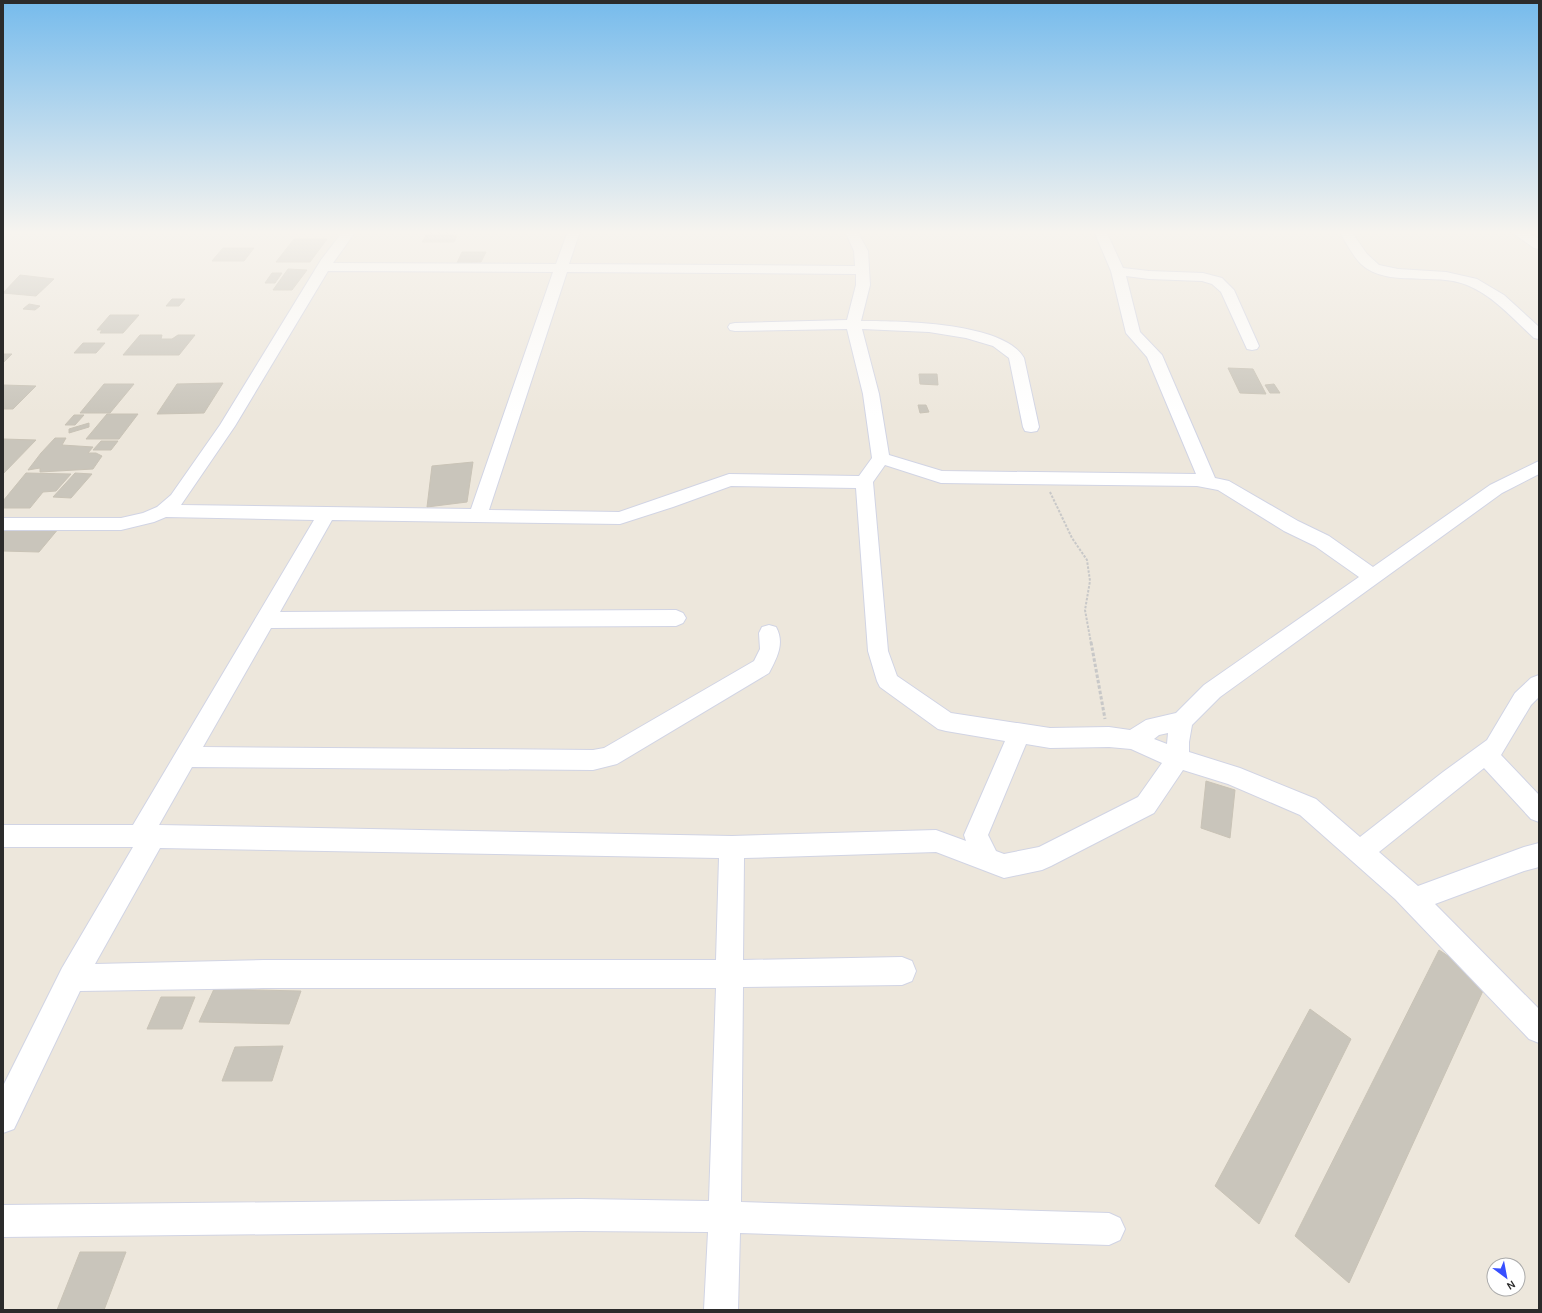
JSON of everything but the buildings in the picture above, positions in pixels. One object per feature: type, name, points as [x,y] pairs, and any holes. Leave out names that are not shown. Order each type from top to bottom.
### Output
[{"type":"street","points":[[3,524],[121,524],[148,518],[163,511],[177,499],[227,426],[309,292]]},
{"type":"street","points":[[478,516],[554,292]]},
{"type":"street","points":[[861,292],[854,324],[871,394],[881,458],[864,482],[878,651],[888,681],[946,722],[1050,738],[1109,738],[1132,740],[1178,759],[1232,775],[1308,807],[1414,900],[1539,1029]]},
{"type":"street","points":[[1123,292],[1133,333],[1154,355],[1208,482]]},
{"type":"street","points":[[1228,292],[1252,346]]},
{"type":"street","points":[[1489,292],[1497,297],[1539,335]]},
{"type":"street","points":[[735,328],[854,324],[943,329],[979,335],[999,342],[1015,356],[1031,427]]},
{"type":"street","points":[[881,458],[941,477],[1197,480],[1223,485],[1291,526],[1322,541],[1372,576]]},
{"type":"street","points":[[1132,740],[1154,727],[1182,721],[1212,691],[1372,576],[1496,489],[1539,467]]},
{"type":"street","points":[[163,511],[620,518],[667,503],[728,480],[864,482]]},
{"type":"street","points":[[3,1118],[72,978],[147,836],[186,758],[326,514]]},
{"type":"street","points":[[265,620],[676,618]]},
{"type":"street","points":[[186,758],[593,760],[609,756],[762,667],[770,649],[769,634]]},
{"type":"street","points":[[1360,852],[1451,779],[1495,747],[1523,699],[1539,684]]},
{"type":"street","points":[[3,836],[147,836],[732,847],[936,841],[1004,866],[1042,858],[1146,804],[1178,759],[1178,742],[1182,721]]},
{"type":"street","points":[[987,860],[976,835],[1019,734]]},
{"type":"street","points":[[1485,754],[1539,811]]},
{"type":"street","points":[[721,1310],[725,1217],[732,847]]},
{"type":"street","points":[[1414,900],[1524,858],[1539,855]]},
{"type":"street","points":[[72,978],[264,974],[729,974],[902,971]]},
{"type":"street","points":[[3,1222],[580,1215],[725,1217],[1109,1229]]},
{"type":"path","points":[[1044,479],[1072,538],[1087,560],[1090,581],[1085,610],[1109,738]]}]
